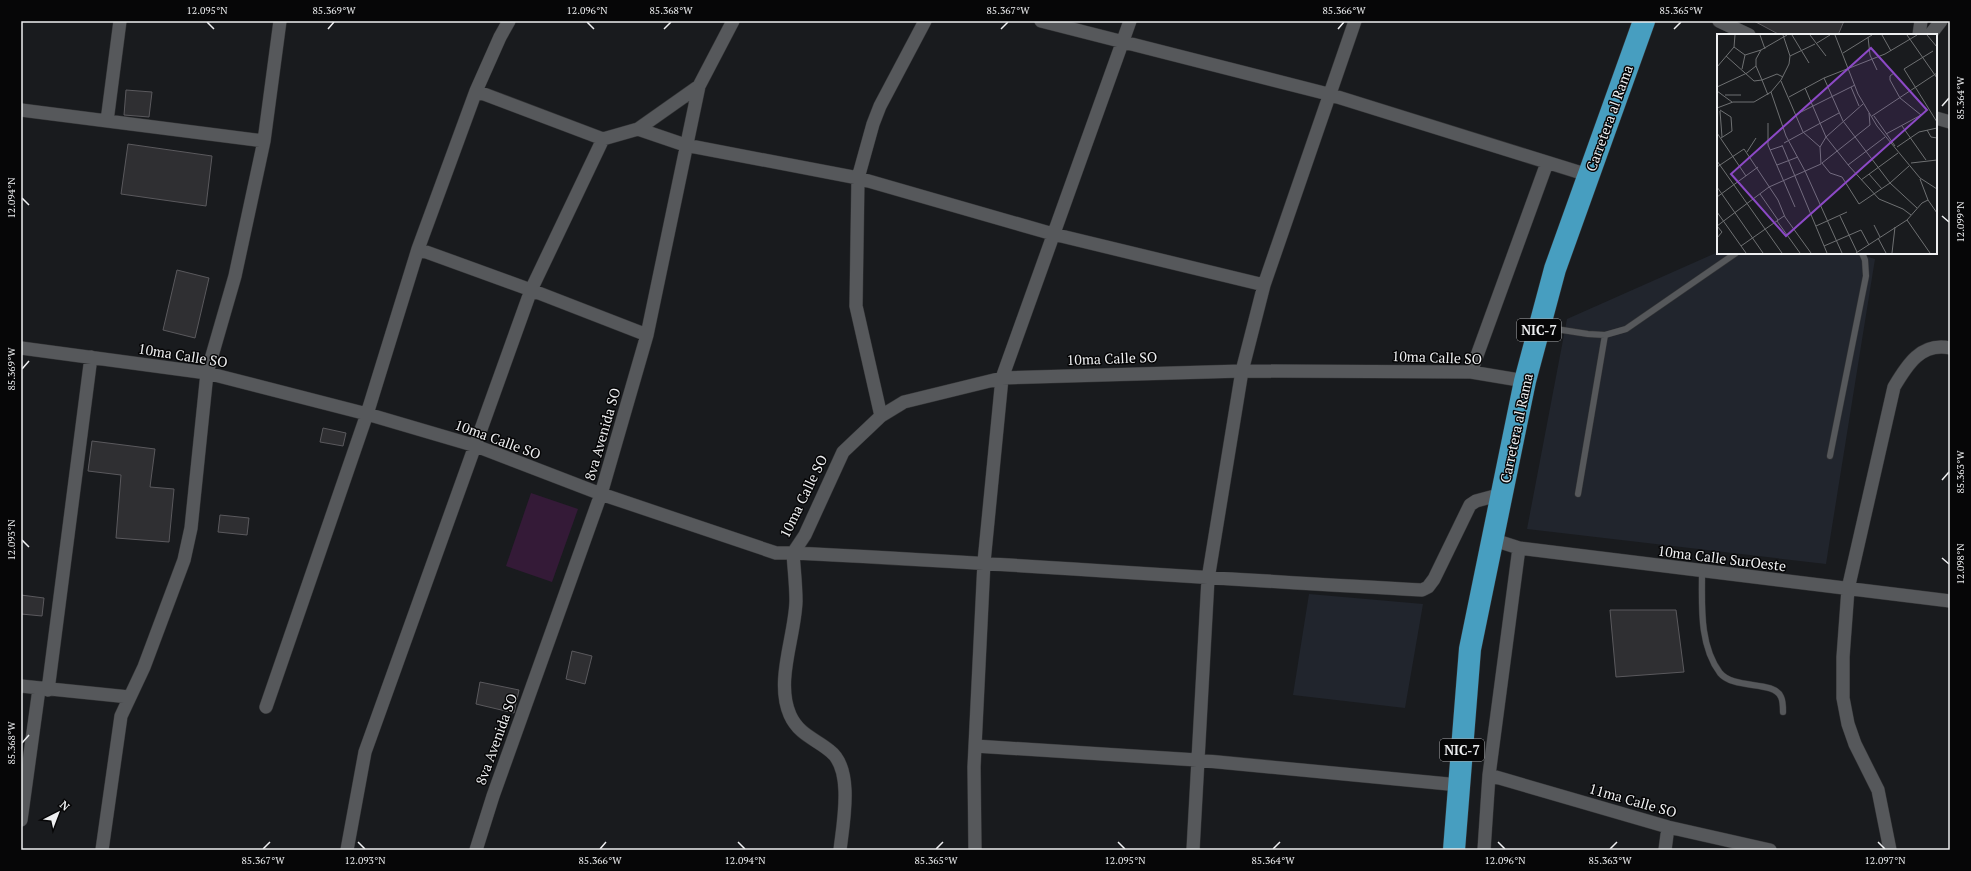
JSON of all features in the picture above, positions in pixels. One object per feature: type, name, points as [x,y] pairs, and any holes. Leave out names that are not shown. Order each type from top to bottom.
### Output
[{"type":"highway","name":"Carretera al Rama","points":[[1454,850],[1470,649],[1491,539],[1502,494],[1525,381],[1555,269],[1644,21]]},
{"type":"street","points":[[107,121],[120,21]]},
{"type":"street","points":[[102,850],[121,716],[144,667],[184,560],[190,528],[207,373],[235,276],[264,141],[280,21]]},
{"type":"street","points":[[266,707],[367,414],[418,249],[476,91],[500,37],[509,21]]},
{"type":"street","name":"8va Avenida SO","points":[[476,850],[492,796],[601,494],[647,335],[685,145],[699,86],[733,21]]},
{"type":"street","points":[[881,416],[856,306],[858,178],[873,124],[880,106],[925,21]]},
{"type":"street","points":[[1041,21],[1328,94],[1588,175]]},
{"type":"street","points":[[975,850],[975,746],[984,562],[1002,378],[1130,21]]},
{"type":"street","points":[[1193,850],[1208,579],[1242,371],[1264,285],[1328,94],[1355,21]]},
{"type":"street","points":[[1719,21],[1747,34]]},
{"type":"street","points":[[1920,34],[1921,21]]},
{"type":"street","points":[[1931,34],[1941,21]]},
{"type":"street","points":[[476,91],[603,139],[638,129],[699,86]]},
{"type":"street","points":[[21,110],[264,141]]},
{"type":"street","points":[[1937,118],[1950,122]]},
{"type":"street","points":[[638,129],[685,145],[858,178],[1053,234],[1264,285]]},
{"type":"street","points":[[347,850],[364,752],[532,290],[603,139]]},
{"type":"street","points":[[1471,372],[1547,163]]},
{"type":"street","points":[[418,249],[532,290],[647,335]]},
{"type":"street","points":[[1890,850],[1878,790],[1855,744],[1848,724],[1844,698],[1843,657],[1848,589],[1894,387],[1907,365],[1923,352],[1940,346],[1950,348]]},
{"type":"street","name":"10ma Calle SO","points":[[21,348],[207,373],[367,414],[476,446],[601,494],[776,553],[792,553],[805,535],[843,452],[881,416],[904,402],[1002,378],[1242,371],[1471,372],[1525,381]]},
{"type":"street","points":[[21,820],[44,689],[91,357]]},
{"type":"street","points":[[840,850],[846,798],[843,770],[832,752],[808,738],[790,715],[783,685],[796,602],[792,553],[984,562],[1208,579],[1422,590],[1428,587],[1434,579],[1470,505],[1476,501],[1502,494]]},
{"type":"street","name":"10ma Calle SurOeste","points":[[1491,539],[1519,548],[1702,572],[1950,601]]},
{"type":"street","points":[[1484,850],[1489,775],[1519,548]]},
{"type":"street","points":[[21,686],[129,697]]},
{"type":"street","points":[[975,746],[1197,760],[1459,785]]},
{"type":"street","name":"11ma Calle SO","points":[[1489,775],[1668,827],[1770,850]]},
{"type":"street","points":[[1665,850],[1668,827]]},
{"type":"lane","points":[[1540,326],[1574,333],[1605,335],[1626,329],[1735,254]]},
{"type":"lane","points":[[1830,456],[1866,276],[1865,260],[1862,254]]},
{"type":"lane","points":[[1578,494],[1605,335]]},
{"type":"lane","points":[[1702,572],[1702,613],[1706,641],[1713,661],[1721,674],[1732,681],[1774,690],[1781,697],[1783,712]]},
{"type":"shaded area","points":[[1717,252],[1717,254],[1859,254],[1875,259],[1826,564],[1527,529],[1567,319]]},
{"type":"shaded area","points":[[531,493],[578,509],[552,582],[506,566]]},
{"type":"shaded area","points":[[1309,594],[1423,604],[1405,708],[1293,695]]},
{"type":"building","points":[[1754,21],[1844,21],[1838,34],[1778,34]]},
{"type":"building","points":[[126,90],[152,92],[149,117],[124,115]]},
{"type":"building","points":[[128,144],[212,156],[206,206],[121,194]]},
{"type":"building","points":[[177,270],[209,278],[195,338],[163,330]]},
{"type":"building","points":[[323,428],[346,433],[343,446],[320,442]]},
{"type":"building","points":[[92,441],[155,449],[150,487],[174,489],[169,542],[116,538],[121,475],[88,471]]},
{"type":"building","points":[[220,515],[249,518],[247,535],[218,532]]},
{"type":"building","points":[[21,595],[44,598],[42,616],[21,614]]},
{"type":"building","points":[[1610,610],[1676,610],[1684,672],[1616,677]]},
{"type":"building","points":[[572,651],[592,656],[585,684],[566,679]]},
{"type":"building","points":[[480,682],[519,690],[514,713],[476,704]]}]
